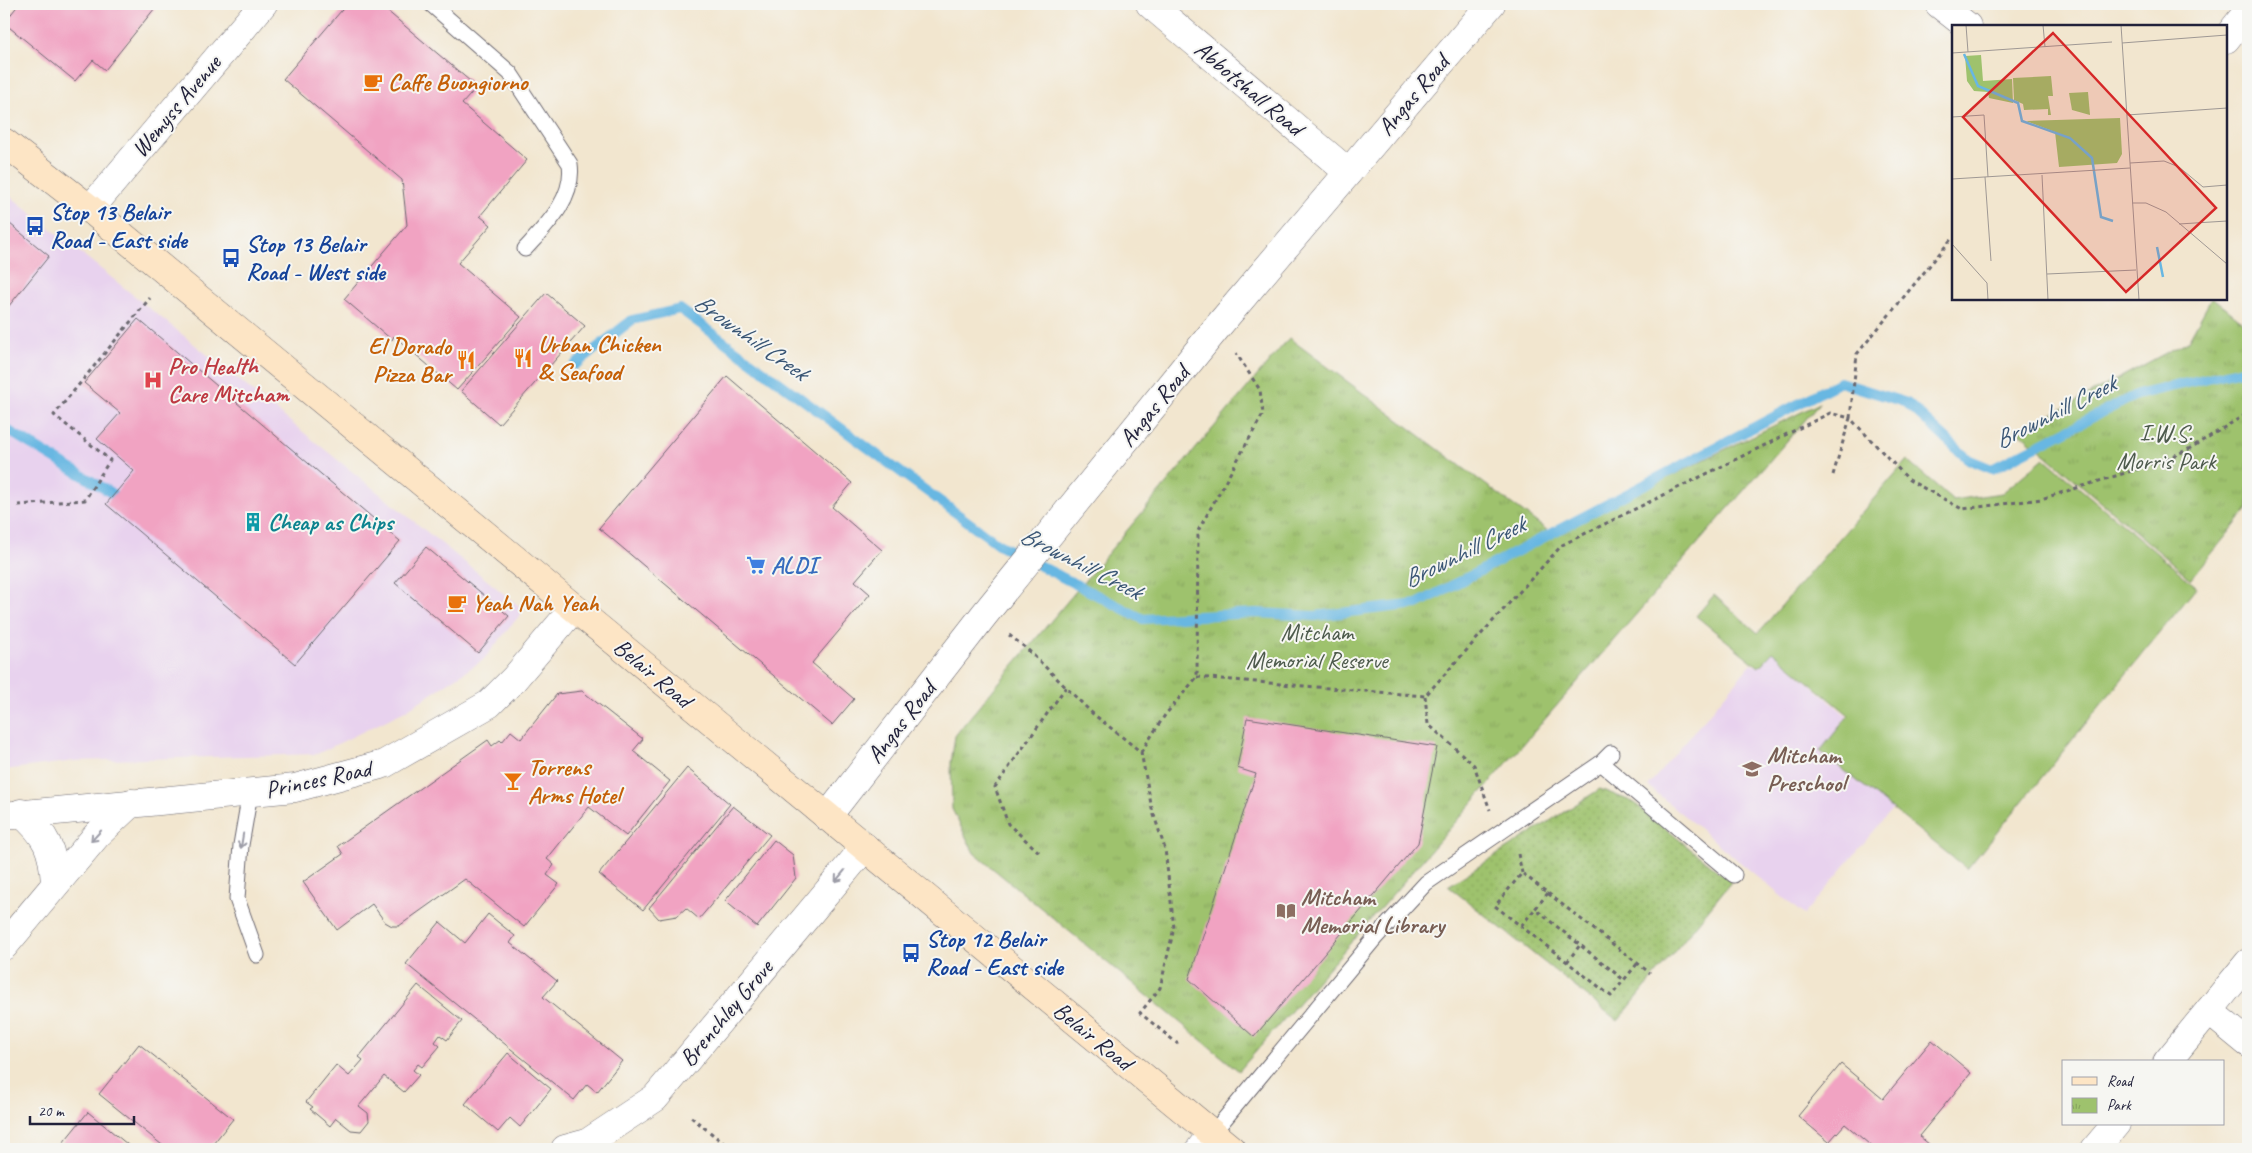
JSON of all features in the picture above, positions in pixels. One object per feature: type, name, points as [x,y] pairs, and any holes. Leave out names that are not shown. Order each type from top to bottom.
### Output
[{"type":"main road","name":"Belair Road","points":[[4,142],[90,208],[865,847],[1214,1144]]},
{"type":"street","name":"Wemyss Avenue","points":[[90,208],[263,4]]},
{"type":"street","name":"Abbotshall Road","points":[[1150,4],[1348,172]]},
{"type":"street","name":"Angas Road","points":[[827,817],[992,606],[1219,325],[1491,4]]},
{"type":"street","points":[[1939,4],[1966,25]]},
{"type":"street","points":[[2227,37],[2248,11]]},
{"type":"street","name":"Princes Road","points":[[13,814],[295,788],[384,764],[424,744],[489,704],[514,680],[574,608]]},
{"type":"street","points":[[4,946],[97,835],[131,803]]},
{"type":"street","points":[[13,814],[42,834],[54,861],[55,883]]},
{"type":"street","name":"Brenchley Grove","points":[[565,1149],[586,1143],[655,1098],[865,847]]},
{"type":"street","points":[[2169,1060],[2248,962]]},
{"type":"street","points":[[2209,1011],[2248,1043]]},
{"type":"street","points":[[2095,1149],[2114,1126]]},
{"type":"lane","points":[[431,4],[510,73],[570,164],[571,174],[567,194],[554,217],[526,249]]},
{"type":"lane","points":[[1214,1144],[1392,917],[1426,883],[1606,758],[1734,874]]},
{"type":"lane","points":[[250,793],[241,845],[237,899],[257,955]]},
{"type":"path","points":[[1833,475],[1850,418],[1857,354],[1952,239]]},
{"type":"path","points":[[18,505],[85,500],[110,460],[54,415],[169,274]]},
{"type":"path","points":[[1141,752],[1166,715],[1197,677],[1198,531],[1263,414],[1260,390],[1219,325]]},
{"type":"path","points":[[1499,834],[1474,765],[1428,724],[1425,696],[1562,545],[1830,413],[1850,418],[1908,480],[1962,509],[2041,499],[2151,464],[2187,450],[2248,413]]},
{"type":"path","points":[[992,606],[1026,648],[1092,713],[1141,752],[1152,809],[1165,849],[1174,928],[1160,988],[1140,1013],[1178,1044]]},
{"type":"path","points":[[1197,677],[1425,696]]},
{"type":"path","points":[[1038,852],[1008,824],[996,787],[1066,687]]},
{"type":"path","points":[[1518,854],[1522,873],[1650,973]]},
{"type":"path","points":[[1522,873],[1495,906],[1611,996],[1637,964]]},
{"type":"path","points":[[1521,926],[1548,893]]},
{"type":"path","points":[[1535,909],[1624,980]]},
{"type":"path","points":[[1567,962],[1580,945]]},
{"type":"path","points":[[691,1117],[731,1149]]},
{"type":"shaded area","points":[[4,191],[524,610],[483,660],[405,711],[317,754],[75,761],[4,770]]},
{"type":"shaded area","name":"Mitcham Preschool","points":[[1773,652],[1847,716],[1820,752],[1892,809],[1804,915],[1648,786],[1751,664],[1759,667]]},
{"type":"green space","name":"I.W.S. Morris Park","points":[[2210,300],[2215,300],[2248,326],[2248,509],[2191,579],[2019,432],[2188,341]]},
{"type":"green space","name":"Mitcham Memorial Reserve","points":[[1289,338],[1552,534],[1820,403],[1239,1071],[974,853],[952,809],[951,763],[955,736],[965,723]]},
{"type":"green space","points":[[2044,458],[2197,587],[1967,869],[1820,751],[1849,715],[1773,652],[1759,667],[1696,616],[1714,595],[1758,633],[1907,460],[1953,500],[2002,493]]},
{"type":"green space","points":[[1600,789],[1633,802],[1731,882],[1618,1021],[1448,886]]},
{"type":"building","points":[[19,4],[149,4],[155,8],[105,70],[93,60],[75,81],[4,23]]},
{"type":"building","points":[[347,4],[379,4],[477,87],[462,104],[527,160],[480,216],[491,225],[458,263],[521,317],[457,390],[394,336],[392,340],[344,299],[407,225],[402,180],[283,79]]},
{"type":"building","points":[[4,219],[49,256],[4,312]]},
{"type":"building","name":"Urban Chicken & Seafood","points":[[546,293],[585,326],[499,424],[461,391]]},
{"type":"building","name":"Cheap as Chips","points":[[138,319],[400,541],[295,664],[106,504],[134,471],[97,439],[120,413],[84,383]]},
{"type":"building","name":"ALDI","points":[[727,376],[852,483],[832,507],[882,550],[855,581],[870,594],[812,663],[854,699],[832,725],[599,528]]},
{"type":"building","points":[[426,547],[509,616],[478,653],[395,583]]},
{"type":"building","points":[[582,691],[643,739],[633,751],[670,781],[626,836],[589,807],[547,859],[554,865],[547,875],[559,884],[524,927],[465,879],[399,926],[392,926],[385,922],[372,904],[337,930],[303,882],[343,854],[338,846],[488,740],[492,746],[500,740],[502,742],[511,731],[521,739],[557,694]]},
{"type":"building","name":"Mitcham Memorial Library","points":[[1247,718],[1437,747],[1418,843],[1254,1037],[1189,979],[1256,774],[1237,768]]},
{"type":"building","points":[[687,768],[730,804],[643,910],[599,874]]},
{"type":"building","points":[[733,806],[770,835],[699,919],[686,908],[677,916],[659,919],[649,908]]},
{"type":"building","points":[[774,840],[793,855],[796,878],[757,927],[725,901]]},
{"type":"building","points":[[488,914],[515,936],[510,943],[557,981],[543,997],[622,1061],[597,1092],[587,1084],[574,1100],[406,964],[440,922],[465,943]]},
{"type":"building","points":[[418,985],[462,1021],[447,1040],[440,1035],[435,1042],[440,1046],[422,1067],[418,1064],[413,1070],[419,1075],[404,1092],[384,1076],[359,1106],[368,1113],[369,1121],[361,1131],[351,1130],[336,1118],[330,1126],[310,1109],[313,1107],[306,1102],[336,1065],[349,1076],[363,1060],[359,1057]]},
{"type":"building","points":[[1932,1040],[1971,1073],[1919,1136],[1935,1149],[1875,1149],[1845,1124],[1829,1142],[1798,1116],[1841,1064],[1883,1099]]},
{"type":"building","points":[[139,1044],[233,1119],[209,1149],[167,1149],[99,1094]]},
{"type":"building","points":[[508,1053],[551,1089],[520,1127],[510,1118],[498,1132],[465,1104]]},
{"type":"building","points":[[88,1112],[133,1149],[58,1149]]},
{"type":"waterway","name":"Brownhill Creek","points":[[575,365],[632,320],[680,309],[998,544],[1143,619],[1256,613],[1315,616],[1417,604],[1840,382],[1907,403],[1968,459],[1992,469],[2136,395],[2248,367]]},
{"type":"waterway","name":"Brownhill Creek","points":[[4,428],[113,494]]},
{"type":"place","name":"Caffe Buongiorno","points":[[373,82]]},
{"type":"place","name":"Stop 13 Belair Road - East side","points":[[35,226]]},
{"type":"place","name":"Stop 13 Belair Road - West side","points":[[231,258]]},
{"type":"place","name":"Urban Chicken & Seafood","points":[[523,358]]},
{"type":"place","name":"El Dorado Pizza Bar","points":[[466,360]]},
{"type":"place","name":"Pro Health Care Mitcham","points":[[153,380]]},
{"type":"place","name":"Cheap as Chips","points":[[253,522]]},
{"type":"place","name":"ALDI","points":[[756,565]]},
{"type":"place","name":"Yeah Nah Yeah","points":[[457,603]]},
{"type":"place","name":"Mitcham Preschool","points":[[1752,769]]},
{"type":"place","name":"Torrens Arms Hotel","points":[[513,781]]},
{"type":"place","name":"Mitcham Memorial Library","points":[[1286,911]]},
{"type":"place","name":"Stop 12 Belair Road - East side","points":[[911,953]]}]
